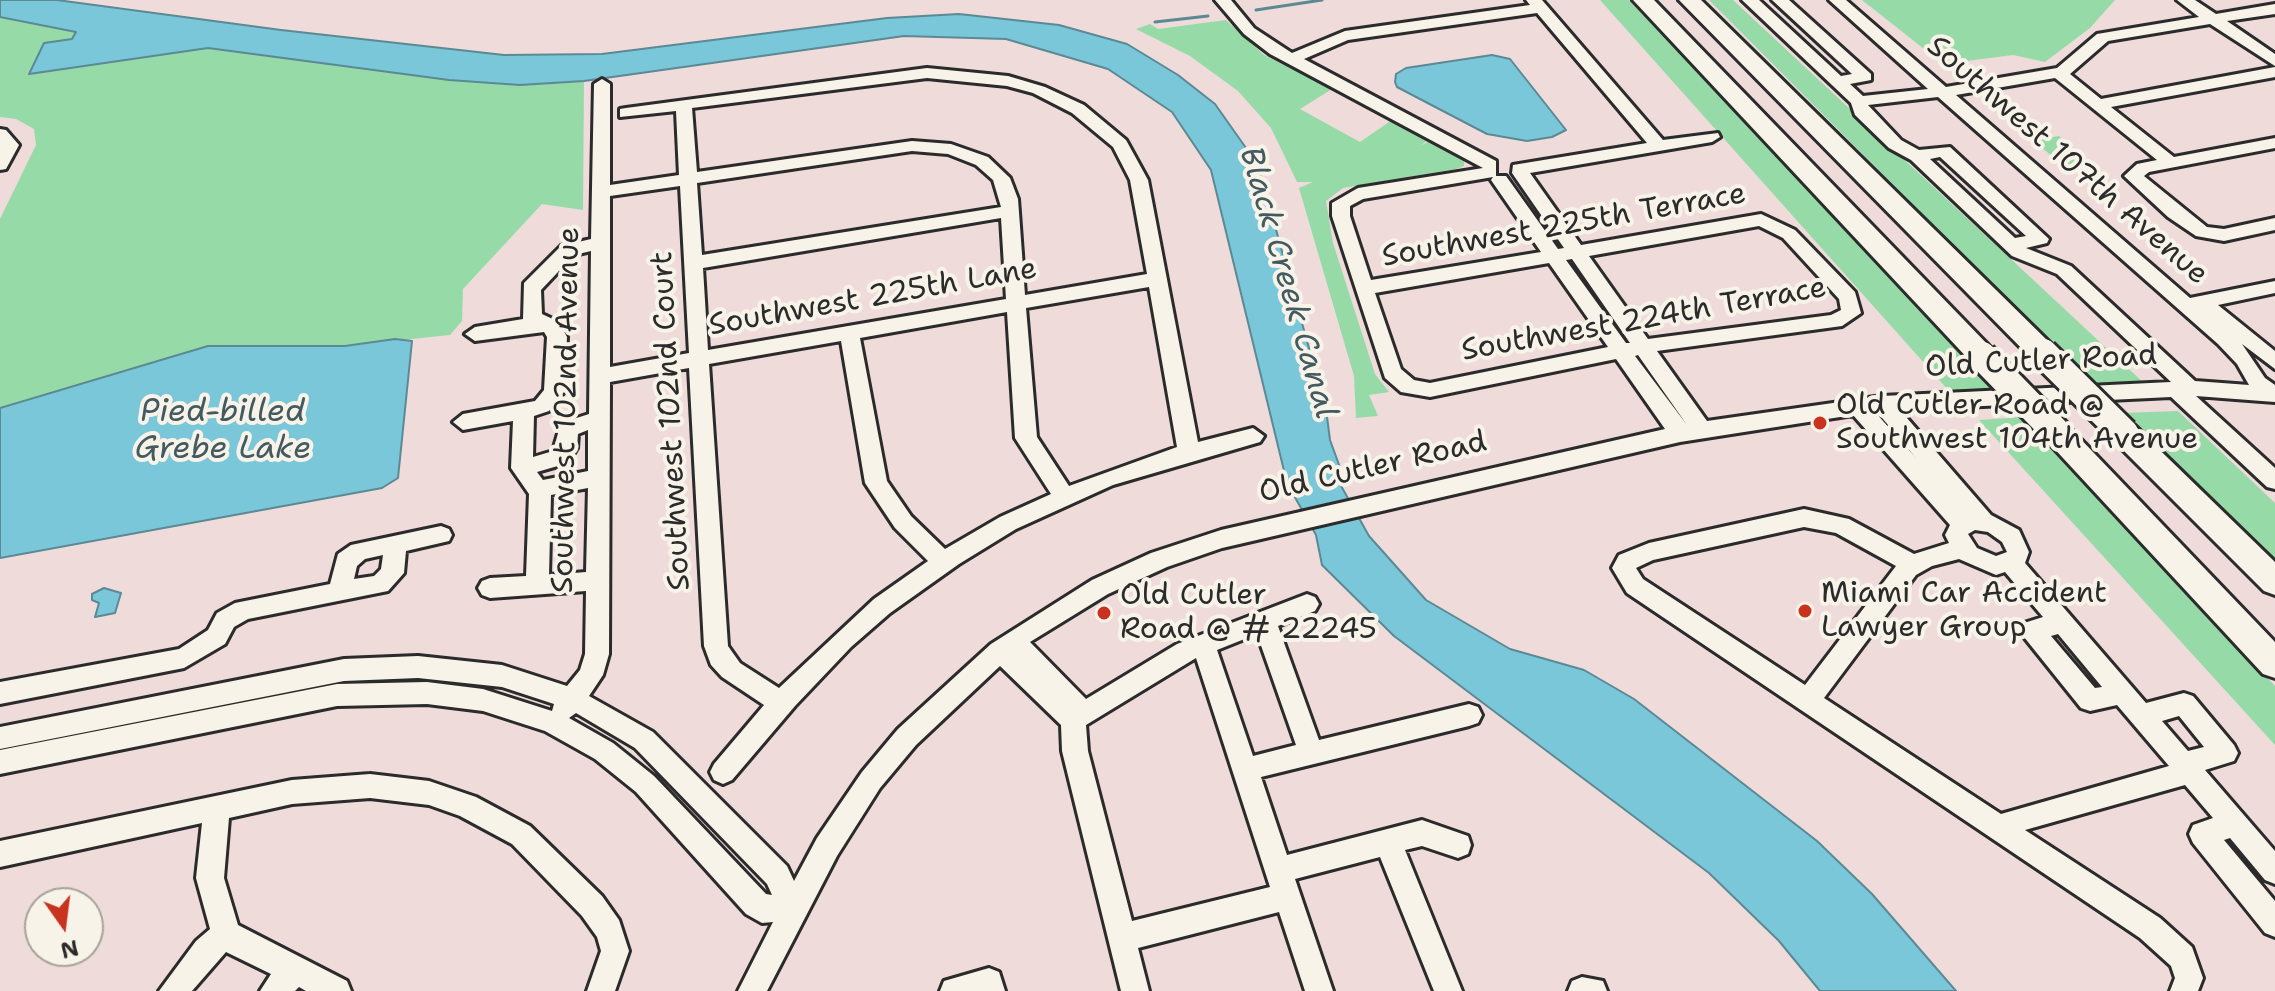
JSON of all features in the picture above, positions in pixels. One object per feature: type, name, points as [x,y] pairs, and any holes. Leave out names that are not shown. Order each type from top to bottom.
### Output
[{"type":"highway","points":[[1643,0],[2275,664]]},
{"type":"highway","points":[[1689,0],[2275,582]]},
{"type":"street","points":[[1223,0],[1249,31],[1291,59],[1493,173],[1680,434]]},
{"type":"street","points":[[1750,0],[1838,81],[1869,100],[2049,71],[2103,37],[2275,9]]},
{"type":"street","name":"Southwest 107th Avenue","points":[[1837,0],[2196,304],[2275,363]]},
{"type":"street","name":"Southwest 107th Avenue","points":[[1854,0],[1943,89]]},
{"type":"street","points":[[2185,0],[2275,61]]},
{"type":"street","points":[[1291,59],[1345,36],[1537,4],[1658,145]]},
{"type":"street","points":[[1766,14],[1786,5],[1865,77],[1838,81]]},
{"type":"street","points":[[2049,71],[2099,104],[2171,163]]},
{"type":"street","points":[[2049,71],[2055,80],[2079,89]]},
{"type":"street","points":[[2099,104],[2275,72]]},
{"type":"street","points":[[626,113],[920,73],[980,76],[1029,87],[1072,105],[1105,128],[1124,149],[1137,174],[1189,452]]},
{"type":"street","name":"Southwest 102nd Avenue","points":[[552,722],[591,675],[596,659],[602,84]]},
{"type":"street","points":[[1943,89],[1869,100],[1861,111],[1895,144],[1917,156],[2025,256],[2064,270],[2192,389],[2275,481]]},
{"type":"street","name":"Southwest 102nd Court","points":[[684,105],[716,646],[720,658],[731,670],[781,703]]},
{"type":"street","points":[[0,134],[10,145],[0,165]]},
{"type":"street","points":[[1520,171],[1712,137]]},
{"type":"street","points":[[2275,143],[2143,168],[2133,174],[2137,183],[2202,232],[2224,235],[2275,224]]},
{"type":"street","points":[[601,192],[918,145],[960,151],[988,165],[1003,181],[1010,211],[1027,441],[1064,496]]},
{"type":"street","points":[[1917,156],[1944,151],[2040,239],[2011,245]]},
{"type":"street","points":[[1365,288],[1341,216],[1341,203],[1358,194],[1493,173],[1505,161],[1520,171],[1702,430]]},
{"type":"street","points":[[693,263],[1010,211]]},
{"type":"street","name":"Southwest 225th Terrace","points":[[1365,288],[1743,221],[1772,222],[1789,234],[1848,297],[1852,309],[1849,316]]},
{"type":"street","points":[[463,422],[524,412],[547,402],[555,388],[557,334],[531,315],[532,285],[564,252],[601,243]]},
{"type":"street","name":"Southwest 225th Lane","points":[[600,376],[1157,279]]},
{"type":"street","points":[[2196,304],[2275,287]]},
{"type":"street","name":"Southwest 224th Terrace","points":[[1365,288],[1392,373],[1404,385],[1419,390],[1643,346],[1748,329],[1835,321],[1849,316]]},
{"type":"street","name":"Southwest 107th Avenue","points":[[2196,304],[2237,351],[2252,374],[2274,395]]},
{"type":"street","points":[[475,334],[541,323]]},
{"type":"street","points":[[849,332],[876,483],[903,522],[943,562]]},
{"type":"street","name":"Old Cutler Road","points":[[2192,389],[2252,374],[2259,366],[2275,363]]},
{"type":"street","name":"Old Cutler Road","points":[[752,991],[793,908],[845,819],[889,758],[950,693],[1007,646],[1075,601],[1126,574],[1203,545],[1291,522],[1702,430],[1882,404],[2192,389],[2274,395]]},
{"type":"street","points":[[1882,404],[1925,456],[1972,523]]},
{"type":"street","points":[[1858,407],[1903,460],[1972,523],[2003,530],[2016,544],[2018,552],[2011,563]]},
{"type":"street","points":[[524,412],[524,474],[548,486],[599,477]]},
{"type":"street","points":[[522,468],[550,461],[564,452],[568,429],[599,419]]},
{"type":"street","points":[[723,772],[781,703],[867,618],[943,562],[1008,523],[1064,496],[1134,468],[1253,436]]},
{"type":"street","points":[[1903,460],[1925,456]]},
{"type":"street","points":[[537,585],[550,461]]},
{"type":"street","points":[[1912,564],[1841,525],[1814,517],[1790,519],[1649,552],[1627,562],[1624,573],[1635,586],[2173,947],[2187,968],[2189,978],[2184,991]]},
{"type":"street","points":[[1972,523],[1956,535],[1963,549],[1987,564],[2011,563]]},
{"type":"street","points":[[340,591],[346,561],[359,551],[441,535]]},
{"type":"street","points":[[0,693],[184,658],[217,637],[225,620],[243,610],[380,584],[392,573],[396,544]]},
{"type":"street","points":[[1807,701],[1912,564],[1963,549]]},
{"type":"street","points":[[2011,563],[2275,871]]},
{"type":"street","points":[[490,588],[598,581]]},
{"type":"street","points":[[1007,646],[1067,716],[1076,718],[1203,644],[1265,623],[1307,604]]},
{"type":"street","points":[[1265,623],[1311,753]]},
{"type":"street","points":[[1203,644],[1319,991]]},
{"type":"street","points":[[0,738],[298,677],[374,668],[476,672],[528,683],[573,699],[634,733],[664,757],[777,875],[793,908],[762,909],[635,775],[594,744],[552,722],[509,707],[455,696],[397,692],[350,694],[285,704],[0,762]]},
{"type":"street","points":[[2003,831],[2012,821],[2187,768],[2225,753],[2184,704],[2142,715]]},
{"type":"street","points":[[1246,769],[1469,715]]},
{"type":"street","points":[[1076,718],[1072,732],[1078,765],[1135,991]]},
{"type":"street","points":[[0,854],[292,792],[370,786],[429,793],[467,806],[521,835],[551,861],[609,930],[615,960],[601,991]]},
{"type":"street","points":[[217,806],[210,878],[226,934],[337,991]]},
{"type":"street","points":[[2235,824],[2202,834],[2275,923]]},
{"type":"street","points":[[1121,938],[1283,883],[1388,842],[1422,833],[1458,845]]},
{"type":"street","points":[[1388,842],[1448,991]]},
{"type":"street","points":[[173,991],[196,962],[226,934]]},
{"type":"street","points":[[274,991],[295,971]]},
{"type":"street","points":[[954,991],[989,982],[991,991]]},
{"type":"street","points":[[1582,991],[1593,991]]},
{"type":"green space","points":[[1600,0],[1629,0],[1998,390],[1950,392]]},
{"type":"green space","points":[[1709,0],[1733,0],[2146,385],[2094,386]]},
{"type":"green space","points":[[1862,0],[2115,0],[2090,28],[2045,62],[2013,55],[1943,64]]},
{"type":"green space","points":[[0,17],[76,32],[72,39],[44,43],[28,73],[208,48],[449,80],[520,85],[584,81],[583,210],[542,204],[463,289],[462,321],[450,335],[345,346],[208,346],[0,408],[0,219],[36,145],[34,129],[16,119],[0,117]]},
{"type":"green space","points":[[1226,20],[1264,55],[1332,89],[1300,109],[1360,142],[1392,120],[1428,140],[1420,146],[1430,141],[1464,161],[1464,166],[1456,169],[1343,188],[1326,201],[1333,243],[1375,374],[1389,392],[1369,395],[1378,416],[1356,418],[1354,376],[1299,188],[1313,182],[1297,182],[1271,128],[1238,91],[1190,56],[1136,29],[1150,24],[1158,29]]},
{"type":"green space","points":[[2059,136],[2095,166],[2068,170],[2033,140]]},
{"type":"green space","points":[[2178,411],[2275,503],[2275,559],[2122,413]]},
{"type":"green space","points":[[2023,417],[2275,686],[2275,745],[1979,420]]},
{"type":"water","name":"Black Creek Canal","points":[[0,0],[57,0],[281,30],[504,55],[602,54],[887,18],[959,14],[1059,25],[1127,44],[1178,75],[1215,104],[1258,165],[1326,409],[1330,440],[1342,473],[1340,484],[1369,536],[1426,600],[1510,649],[1584,670],[1634,699],[1817,841],[1872,894],[1956,991],[1820,991],[1779,941],[1709,873],[1394,636],[1322,565],[1316,535],[1287,483],[1211,170],[1172,112],[1108,69],[1006,39],[904,36],[584,81],[520,85],[449,80],[208,48],[29,74],[44,43],[72,39],[76,32],[0,17]]},
{"type":"water","points":[[1492,55],[1510,59],[1566,130],[1552,137],[1527,141],[1487,134],[1397,87],[1395,82],[1396,74],[1406,68]]},
{"type":"water","name":"Pied-billed Grebe Lake","points":[[395,339],[412,341],[398,478],[382,488],[0,558],[0,408],[208,346],[345,346]]},
{"type":"water","points":[[104,588],[121,593],[115,613],[95,617],[99,603],[92,600],[92,594]]},
{"type":"waterway","points":[[1256,10],[1322,0]]},
{"type":"waterway","points":[[1155,22],[1208,16]]},
{"type":"place","name":"Old Cutler Road @ Southwest 104th Avenue","points":[[1820,423]]},
{"type":"place","name":"Miami Car Accident Lawyer Group","points":[[1805,611]]},
{"type":"place","name":"Old Cutler Road @ # 22245","points":[[1104,613]]}]
